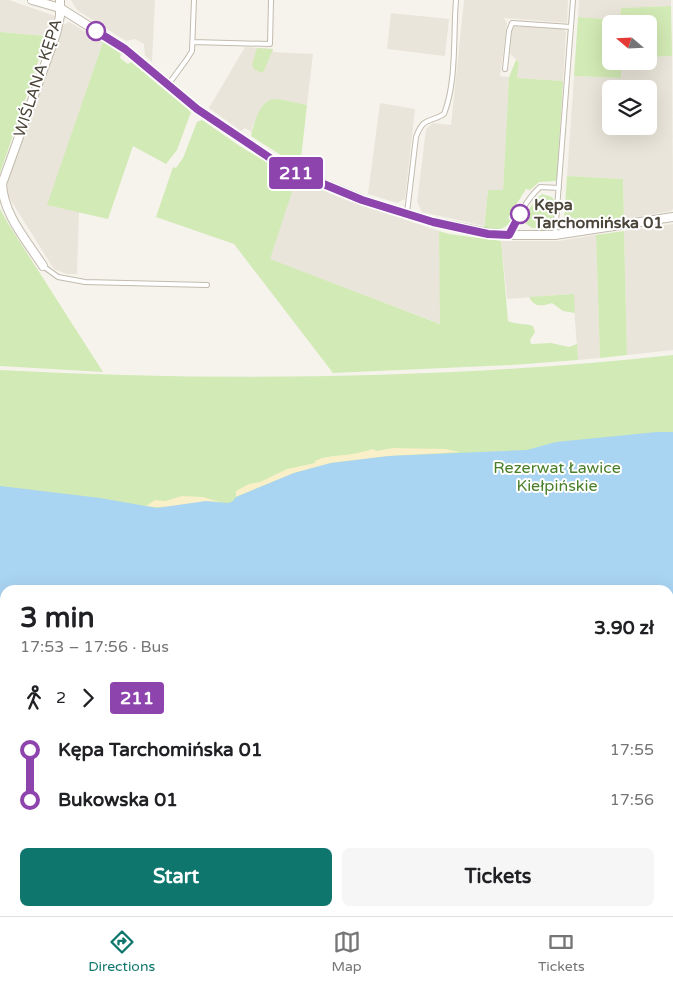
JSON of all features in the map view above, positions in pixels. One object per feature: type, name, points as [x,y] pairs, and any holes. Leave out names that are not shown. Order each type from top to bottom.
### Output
[{"type":"street","points":[[32,0],[60,4],[125,49],[197,109],[285,168],[362,200],[433,222],[488,234],[555,235],[673,217]]},
{"type":"street","name":"WIŚLANA KĘPA","points":[[43,266],[8,211],[2,194],[2,184],[56,34],[60,16],[60,4]]},
{"type":"lane","points":[[168,85],[187,60],[193,42],[194,0]]},
{"type":"lane","points":[[193,42],[270,44],[271,0]]},
{"type":"lane","points":[[407,214],[416,137],[424,122],[444,114],[447,106],[454,53],[456,0]]},
{"type":"lane","points":[[555,235],[573,0]]},
{"type":"lane","points":[[505,69],[509,31],[512,23],[571,27]]},
{"type":"lane","points":[[509,235],[519,216],[540,187],[558,188]]},
{"type":"lane","name":"WIŚLANA KĘPA","points":[[43,266],[58,277],[85,282],[207,286]]},
{"type":"shaded area","points":[[0,0],[9,0],[55,16],[47,36],[0,32]]},
{"type":"shaded area","points":[[71,0],[155,0],[152,62],[145,56],[144,44],[135,39],[126,41],[77,10]]},
{"type":"shaded area","points":[[464,0],[568,0],[567,23],[504,18],[507,23],[500,76],[509,77],[503,190],[488,190],[484,226],[422,212],[417,202],[426,129],[433,123],[451,125]]},
{"type":"shaded area","points":[[579,0],[671,0],[671,6],[621,8],[620,15],[602,15],[602,19],[578,17]]},
{"type":"shaded area","points":[[391,13],[449,19],[445,56],[387,49]]},
{"type":"shaded area","points":[[69,22],[103,42],[48,205],[79,212],[77,274],[67,274],[54,269],[8,196],[7,184],[63,25]]},
{"type":"shaded area","points":[[515,26],[563,29],[566,32],[563,81],[517,78],[519,62],[510,54],[512,29]]},
{"type":"shaded area","points":[[245,47],[273,49],[273,52],[313,54],[307,105],[279,99],[270,100],[263,106],[252,127],[252,132],[245,128],[241,131],[209,108]]},
{"type":"shaded area","points":[[672,56],[673,209],[671,211],[624,219],[623,179],[567,176],[574,76],[621,78],[621,70],[658,70],[658,57]]},
{"type":"shaded area","points":[[380,103],[415,109],[405,199],[397,203],[368,194]]},
{"type":"shaded area","points":[[296,180],[297,184],[304,187],[307,184],[346,200],[439,231],[441,324],[269,259]]},
{"type":"shaded area","points":[[673,224],[673,350],[627,355],[624,231]]},
{"type":"shaded area","points":[[596,235],[600,358],[578,360],[573,294],[507,299],[501,241],[558,241]]},
{"type":"green space","points":[[671,6],[672,56],[658,57],[658,15],[620,15],[621,8]]},
{"type":"green space","points":[[578,17],[602,19],[602,70],[621,70],[621,78],[574,76]]},
{"type":"green space","points":[[0,32],[47,36],[0,173]]},
{"type":"green space","points":[[103,42],[121,54],[120,58],[128,64],[131,62],[191,112],[177,150],[166,164],[133,146],[108,219],[47,205]]},
{"type":"green space","points":[[257,48],[273,49],[262,73],[255,70],[252,65]]},
{"type":"green space","points":[[516,60],[519,62],[517,78],[563,81],[557,177],[556,181],[539,182],[530,190],[526,189],[508,218],[511,221],[505,227],[496,230],[484,229],[488,190],[503,190],[509,77]]},
{"type":"green space","points":[[279,99],[307,105],[300,167],[251,136],[257,116],[266,102]]},
{"type":"green space","points":[[202,120],[241,147],[296,180],[270,259],[440,324],[439,231],[501,241],[508,321],[533,326],[535,332],[530,340],[531,344],[551,343],[569,347],[577,344],[578,360],[333,373],[234,244],[156,217],[173,167],[176,168],[183,158],[197,122]]},
{"type":"green space","points":[[567,176],[623,179],[624,219],[570,228],[564,223]]},
{"type":"green space","points":[[542,194],[552,197],[555,202],[553,224],[541,231],[541,228],[532,228],[521,220]]},
{"type":"green space","points":[[0,209],[9,225],[103,372],[0,366]]},
{"type":"green space","points":[[624,231],[627,355],[600,358],[596,235]]},
{"type":"green space","points":[[574,294],[575,313],[563,311],[552,303],[536,305],[529,297]]},
{"type":"green space","name":"Rezerwat Ławice Kiełpińskie","points":[[673,355],[673,585],[0,585],[0,370],[84,374],[253,377],[421,373],[589,363]]},
{"type":"sand","points":[[393,448],[445,449],[460,452],[389,456],[331,463],[294,473],[236,497],[236,491],[287,469],[315,463],[315,461],[326,457],[373,449],[376,451]]},
{"type":"sand","points":[[182,496],[203,497],[220,502],[201,502],[164,507],[146,506],[155,500],[165,501]]},
{"type":"water","points":[[673,432],[673,585],[0,585],[0,486],[100,498],[157,508],[206,501],[227,503],[232,502],[236,497],[294,473],[331,463],[389,456],[527,450],[556,442]]},
{"type":"bus line","name":"211","points":[[96,31],[125,49],[197,109],[285,168],[362,200],[433,222],[488,234],[509,235],[520,214]]},
{"type":"place","name":"Kępa Tarchomińska 01","points":[[520,214]]}]
